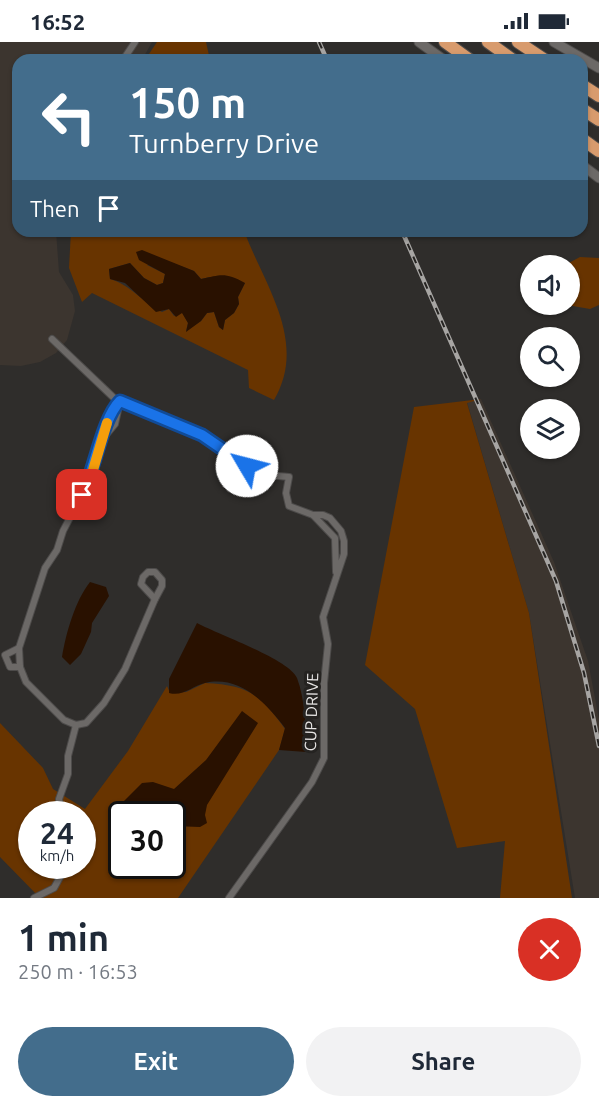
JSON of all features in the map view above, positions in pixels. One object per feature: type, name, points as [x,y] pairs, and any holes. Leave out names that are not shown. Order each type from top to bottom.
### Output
[{"type":"highway","points":[[445,42],[462,54]]},
{"type":"highway","points":[[488,42],[505,54]]},
{"type":"highway","points":[[518,42],[536,54]]},
{"type":"main road","points":[[419,42],[436,54]]},
{"type":"main road","points":[[554,42],[575,54]]},
{"type":"street","points":[[52,339],[104,390],[120,401],[202,435],[247,466],[268,475],[288,477],[286,493],[289,506],[313,515],[323,515],[339,529],[332,534]]},
{"type":"street","points":[[120,401],[108,419],[89,481],[63,531],[57,550],[45,568],[19,648],[20,667],[30,687],[64,720],[76,725],[91,719],[116,685],[134,651],[155,599]]},
{"type":"street","points":[[313,515],[332,534],[337,551],[336,572]]},
{"type":"street","name":"CUP DRIVE","points":[[229,898],[312,782],[324,758],[324,683],[328,644],[324,616],[336,572],[344,554],[344,541],[339,529]]},
{"type":"street","points":[[19,648],[5,655],[10,667],[20,667]]},
{"type":"street","points":[[59,801],[68,774],[68,756],[76,725]]},
{"type":"street","points":[[34,898],[54,888],[59,879]]},
{"type":"shaded area","points":[[0,42],[152,42],[145,54],[12,54],[12,237],[56,237],[59,272],[73,295],[75,311],[67,340],[56,353],[40,362],[21,366],[0,365]]},
{"type":"shaded area","points":[[157,42],[206,42],[209,54],[149,54]]},
{"type":"shaded area","points":[[71,237],[247,237],[272,293],[285,336],[287,357],[283,378],[274,400],[249,388],[248,370],[92,293],[82,302],[69,268]],"holes":[[[164,260],[194,271],[201,279],[210,277],[245,283],[238,297],[239,304],[234,313],[225,320],[223,330],[219,327],[214,312],[207,313],[201,321],[186,331],[188,323],[182,312],[174,316],[169,309],[162,312],[155,308],[124,285],[110,279],[109,269],[130,263],[144,278],[157,285],[163,283],[165,274],[147,265]]]},
{"type":"shaded area","points":[[142,250],[194,271],[201,279],[223,275],[245,283],[238,297],[239,304],[234,313],[225,320],[223,330],[219,327],[214,312],[207,313],[201,321],[186,332],[188,323],[182,313],[176,317],[169,309],[156,312],[125,283],[110,279],[109,269],[130,263],[144,278],[157,285],[163,283],[165,274],[139,260],[136,252]]},
{"type":"shaded area","points":[[580,257],[599,258],[599,305],[590,309],[580,307]]},
{"type":"shaded area","points":[[481,399],[554,562],[588,661],[599,719],[599,898],[575,898],[529,613],[467,402]]},
{"type":"shaded area","points":[[481,399],[467,403],[529,613],[572,898],[500,898],[505,841],[457,848],[415,709],[365,665],[414,407]]},
{"type":"shaded area","points":[[90,582],[106,587],[109,596],[92,623],[91,632],[81,654],[70,665],[62,657],[66,638],[76,608]]},
{"type":"shaded area","points":[[197,623],[268,655],[281,663],[297,678],[302,695],[308,747],[306,752],[279,750],[285,728],[261,701],[241,687],[230,683],[205,683],[179,694],[169,693],[169,679]]},
{"type":"shaded area","points":[[205,683],[243,689],[268,707],[285,729],[279,750],[178,898],[40,898],[21,879],[96,879],[96,801],[91,801],[128,751],[167,686],[170,693],[186,692]]},
{"type":"shaded area","points":[[242,711],[258,723],[207,805],[205,815],[207,823],[200,827],[186,826],[186,801],[124,801],[142,783],[153,782],[174,789],[206,760]]},
{"type":"shaded area","points":[[0,723],[43,768],[53,789],[72,801],[18,801],[18,875],[0,857]]},
{"type":"railway","points":[[319,42],[324,54]]},
{"type":"railway","points":[[405,237],[556,581],[584,673],[599,746]]},
{"type":"slow traffic","points":[[93,470],[107,423]]},
{"type":"route","points":[[82,495],[98,456],[108,419],[120,401],[202,435],[247,466]]}]
